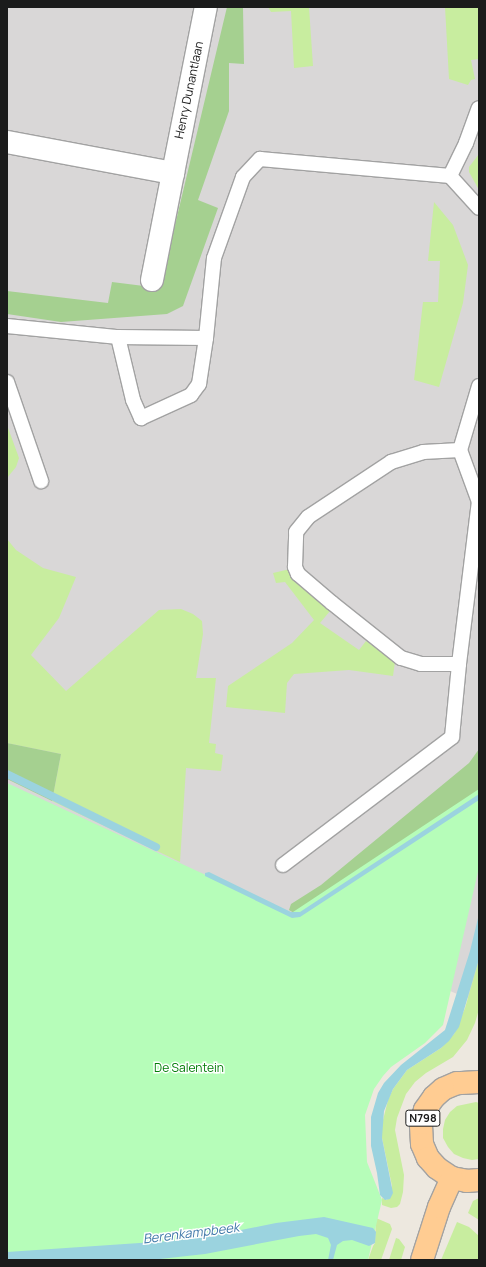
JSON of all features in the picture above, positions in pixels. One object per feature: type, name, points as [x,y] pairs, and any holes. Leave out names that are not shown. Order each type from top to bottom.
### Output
[{"type":"main road","name":"N798","points":[[479,1082],[457,1083],[443,1089],[434,1097],[425,1110],[421,1125],[422,1144],[428,1158],[437,1168],[452,1178],[467,1181],[479,1180]]},
{"type":"main road","points":[[422,1260],[439,1207],[452,1178]]},
{"type":"street","name":"Henry Dunantlaan","points":[[152,280],[206,7]]},
{"type":"street","points":[[7,142],[172,173]]},
{"type":"lane","points":[[450,176],[466,143],[479,108]]},
{"type":"lane","points":[[118,338],[133,400],[142,418],[191,395],[199,384],[206,338],[214,258],[243,177],[260,158],[450,176],[479,208]]},
{"type":"lane","points":[[7,326],[118,338],[206,338]]},
{"type":"lane","points":[[7,382],[41,480]]},
{"type":"lane","points":[[283,865],[452,737],[459,664],[479,502],[460,450],[479,386]]},
{"type":"lane","points":[[459,664],[421,664],[401,658],[298,574],[295,567],[296,532],[308,517],[391,462],[423,452],[460,450]]},
{"type":"shaded area","points":[[7,7],[479,7],[479,1003],[208,891],[7,783]]},
{"type":"green space","points":[[227,7],[243,7],[244,64],[229,63],[229,111],[198,200],[218,208],[183,306],[167,314],[61,322],[7,314],[7,291],[108,303],[112,282],[160,288]]},
{"type":"green space","points":[[268,7],[309,7],[313,66],[294,68],[291,11],[271,12]]},
{"type":"green space","points":[[445,7],[479,7],[479,59],[471,60],[475,79],[471,80],[468,85],[449,79]]},
{"type":"green space","points":[[479,154],[479,190],[469,172],[469,167]]},
{"type":"green space","points":[[434,202],[453,225],[468,265],[463,303],[439,387],[414,380],[423,302],[438,302],[440,261],[428,261]]},
{"type":"green space","points":[[7,425],[19,458],[16,467],[7,478]]},
{"type":"green space","points":[[7,539],[16,550],[43,568],[76,577],[59,618],[31,655],[66,691],[159,610],[181,609],[193,614],[202,621],[203,634],[196,678],[216,678],[209,743],[216,744],[215,753],[223,755],[221,771],[186,768],[180,862],[52,801],[61,754],[7,743]]},
{"type":"green space","points":[[290,569],[291,576],[330,611],[320,623],[359,650],[366,641],[395,662],[393,676],[349,670],[294,674],[287,683],[285,713],[226,707],[228,686],[292,643],[314,620],[285,582],[276,583],[273,573]]},
{"type":"green space","points":[[7,743],[61,754],[52,801],[7,779]]},
{"type":"green space","points":[[479,749],[479,794],[294,913],[289,910],[291,904],[321,885],[469,763]]},
{"type":"green space","name":"De Salentein","points":[[7,783],[290,914],[479,789],[479,867],[443,1025],[425,1043],[391,1067],[383,1076],[374,1089],[365,1115],[367,1162],[382,1200],[368,1260],[7,1260]]},
{"type":"green space","points":[[479,959],[479,1009],[475,1023],[467,1040],[453,1057],[426,1073],[415,1082],[406,1094],[397,1118],[395,1130],[404,1175],[403,1192],[400,1204],[397,1207],[391,1208],[382,1205],[382,1198],[387,1200],[392,1186],[382,1138],[382,1124],[388,1100],[393,1089],[407,1070],[441,1048],[454,1034],[465,1008]]},
{"type":"green space","points":[[476,1102],[479,1103],[479,1159],[472,1160],[454,1154],[443,1138],[443,1129],[445,1120],[450,1112],[457,1106]]},
{"type":"green space","points":[[479,1198],[479,1220],[468,1213],[473,1201]]},
{"type":"green space","points":[[376,1218],[390,1224],[392,1229],[381,1260],[368,1260],[375,1243]]},
{"type":"green space","points":[[457,1222],[469,1227],[479,1236],[479,1260],[441,1260]]},
{"type":"green space","points":[[396,1238],[399,1239],[405,1247],[401,1260],[389,1260]]},
{"type":"water","points":[[479,794],[479,800],[300,917],[292,918],[205,876],[205,873],[209,872],[291,912],[300,912]]},
{"type":"water","points":[[479,914],[479,959],[459,1027],[449,1041],[441,1048],[407,1070],[393,1089],[384,1111],[382,1138],[393,1193],[390,1199],[385,1200],[380,1195],[371,1146],[371,1117],[378,1093],[384,1083],[401,1065],[445,1030],[470,951]]},
{"type":"water","points":[[324,1217],[373,1228],[376,1232],[375,1243],[369,1246],[352,1240],[343,1241],[337,1245],[333,1260],[328,1260],[331,1245],[328,1238],[316,1234],[205,1254],[160,1259],[7,1260],[7,1252],[169,1241],[211,1236],[276,1223]]},
{"type":"waterway","points":[[7,774],[156,847]]},
{"type":"water label","name":"Berenkampbeek","points":[[191,1233]]}]
